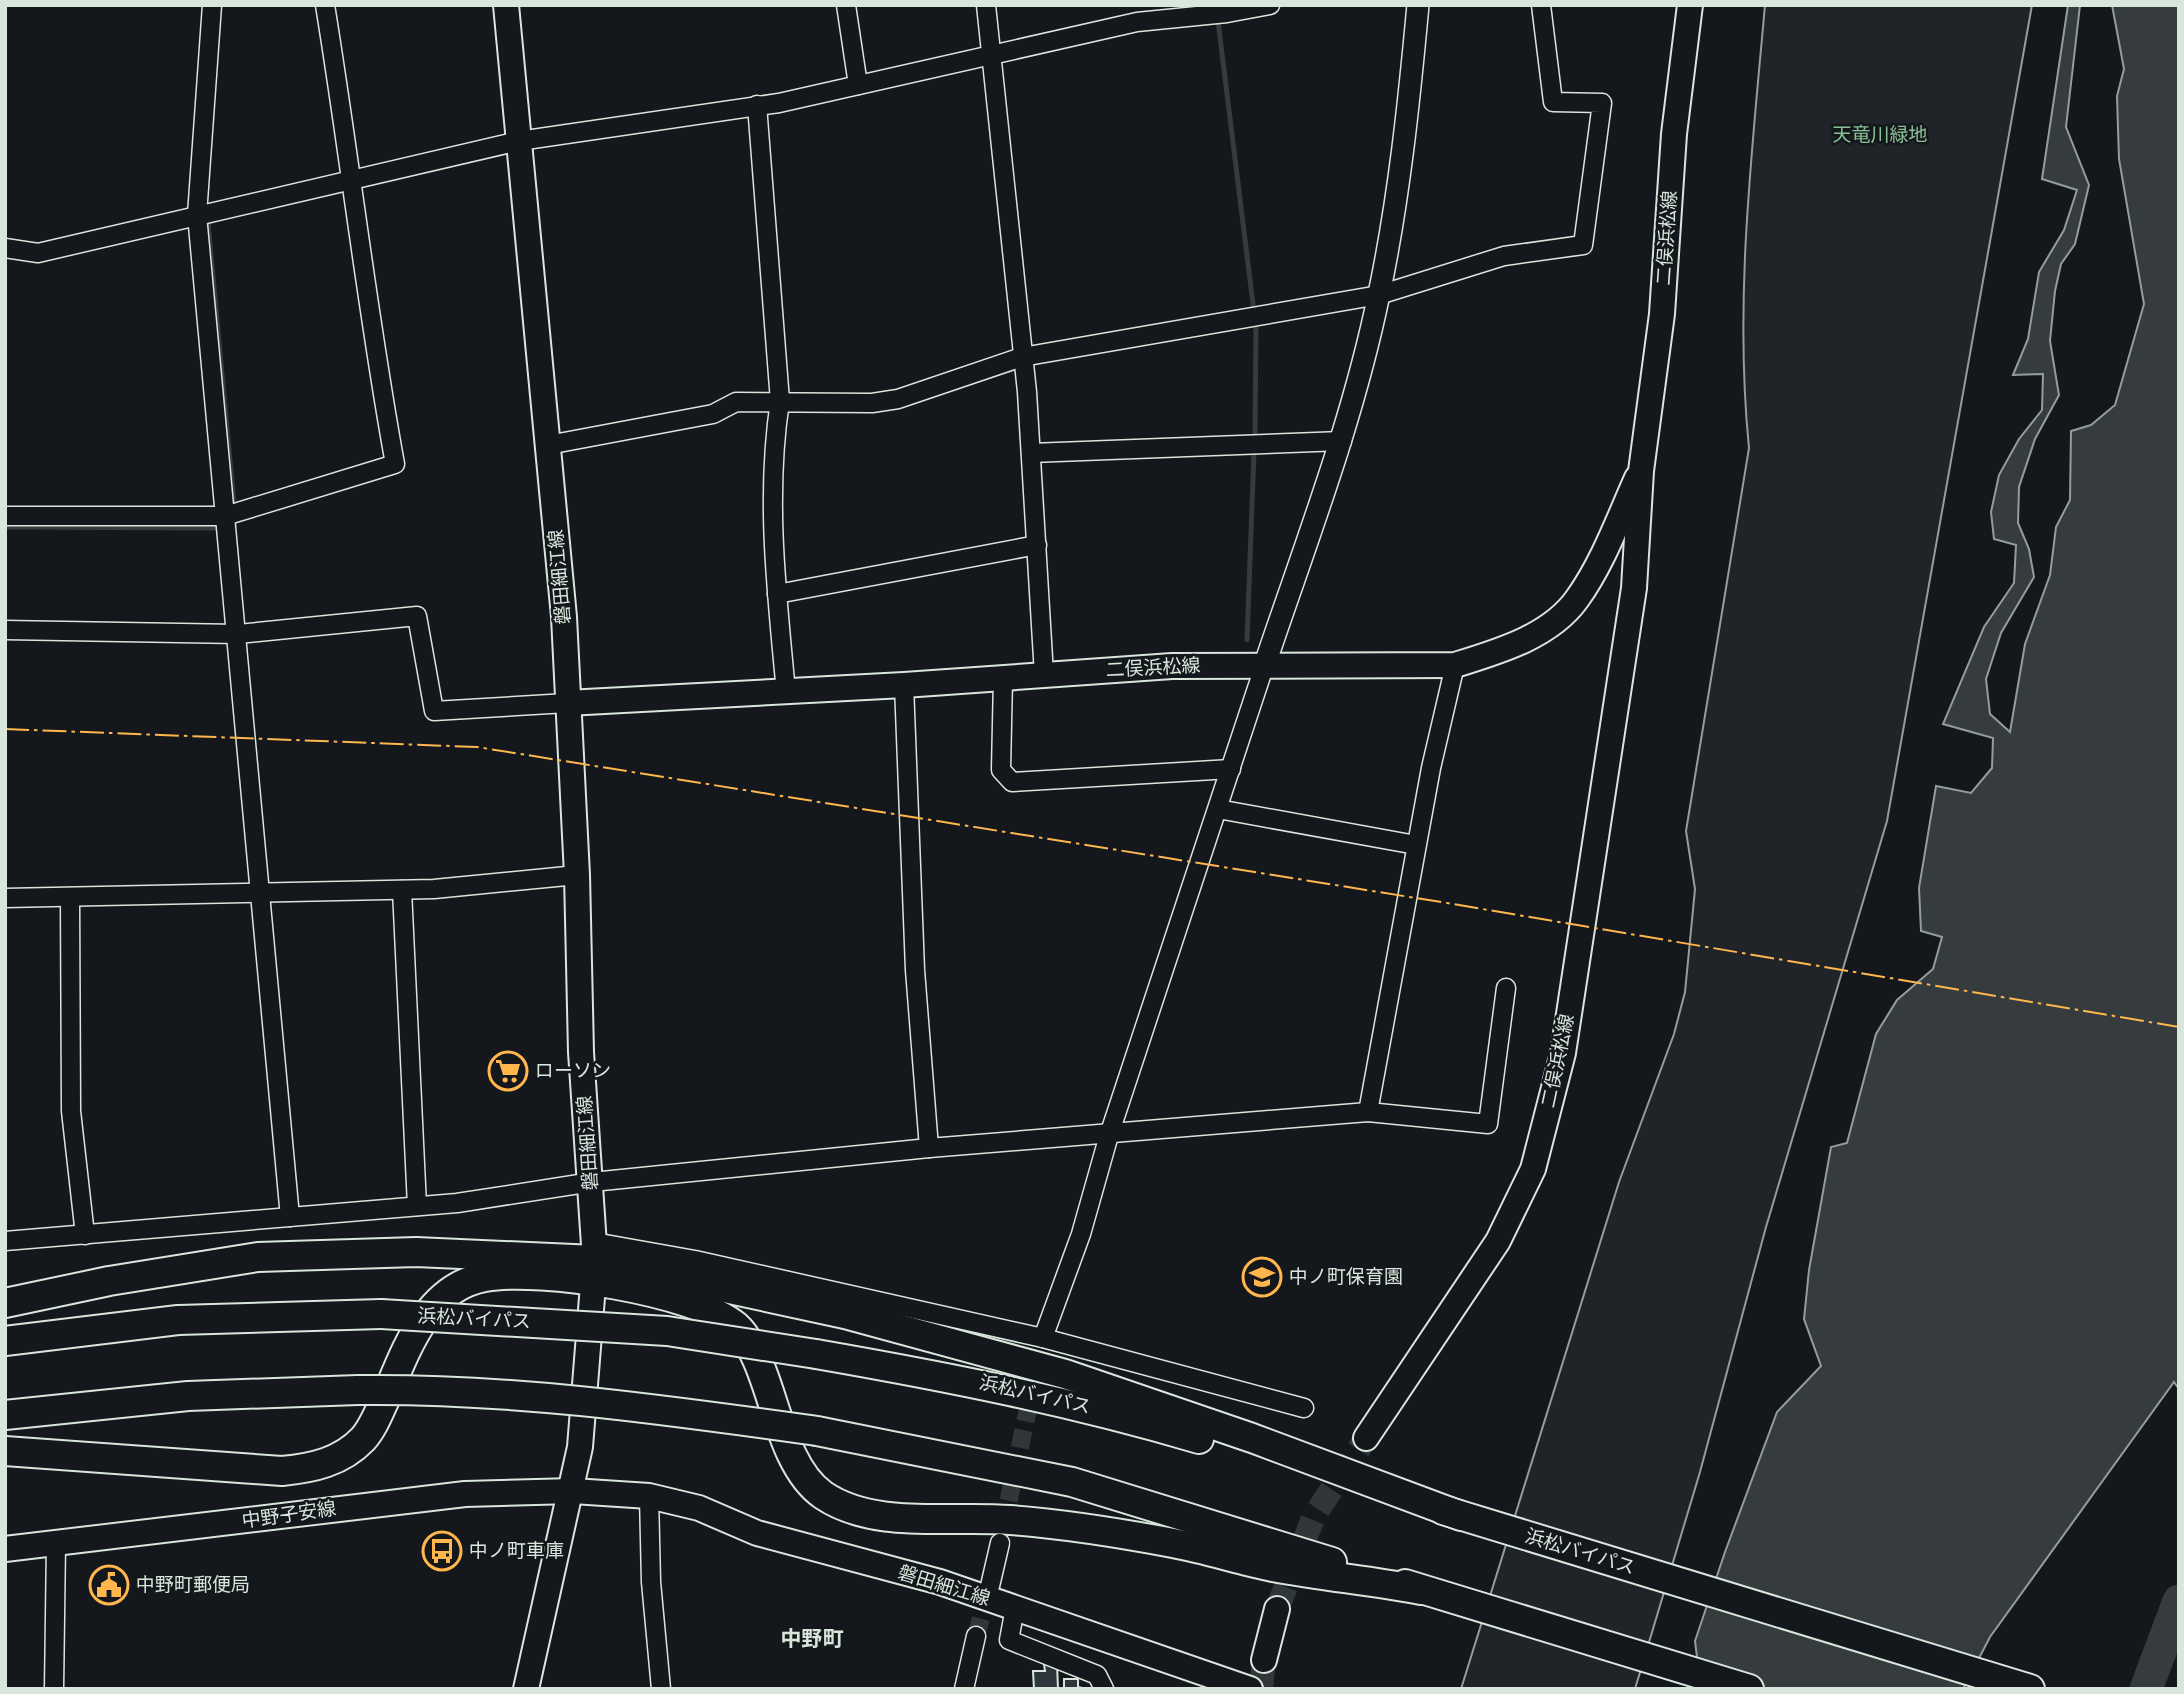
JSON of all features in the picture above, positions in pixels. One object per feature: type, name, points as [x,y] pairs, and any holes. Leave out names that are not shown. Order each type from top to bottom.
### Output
[{"type":"highway","points":[[5,1303],[109,1281],[258,1257],[416,1252],[595,1261],[845,1314],[1065,1374],[1252,1438],[1461,1516]]},
{"type":"highway","points":[[5,1451],[282,1471],[312,1468],[344,1455],[364,1438],[377,1418],[419,1323],[449,1293],[483,1277],[537,1274],[595,1261],[675,1299],[715,1313],[739,1328],[756,1356],[802,1472],[823,1494],[859,1510],[901,1518],[1010,1520],[1174,1543],[1272,1567],[1421,1590]]},
{"type":"highway","name":"浜松バイパス","points":[[5,1341],[178,1320],[381,1314],[667,1331],[964,1379],[1091,1407],[2030,1689]]},
{"type":"highway","points":[[5,1415],[188,1396],[416,1390],[661,1409],[817,1431],[1072,1482],[1749,1689]]},
{"type":"main road","name":"磐田細江線","points":[[506,5],[564,617],[577,876],[581,1052],[592,1182],[595,1261],[580,1447],[573,1491],[649,1496],[699,1508],[757,1533],[940,1582],[1250,1689]]},
{"type":"main road","name":"二俣浜松線","points":[[1366,1438],[1498,1241],[1533,1170],[1563,1053],[1634,588],[1641,471],[1662,314],[1674,134],[1690,5]]},
{"type":"main road","name":"二俣浜松線","points":[[567,703],[904,685],[1172,666],[1455,665],[1495,653],[1538,633],[1576,600],[1610,539],[1641,471]]},
{"type":"main road","name":"中野子安線","points":[[5,1549],[273,1518],[367,1503],[465,1494],[573,1491]]},
{"type":"main road","points":[[526,1689],[573,1491]]},
{"type":"main road","points":[[1264,1660],[1277,1609]]},
{"type":"street","points":[[212,5],[197,215],[290,1217]]},
{"type":"street","points":[[5,516],[225,516],[395,464],[375,353],[353,181],[325,5]]},
{"type":"street","points":[[846,5],[858,85]]},
{"type":"street","points":[[986,5],[1023,357],[1044,675]]},
{"type":"street","points":[[5,248],[38,253],[519,141],[757,105],[1137,22],[1227,13],[1270,5]]},
{"type":"street","points":[[1043,1338],[1081,1234],[1109,1135],[1342,440],[1379,295],[1403,161],[1419,5]]},
{"type":"street","points":[[548,445],[713,414],[736,402],[872,403],[898,399],[1023,357],[1379,295],[1504,256],[1583,245],[1602,103],[1553,102],[1541,5]]},
{"type":"street","points":[[757,105],[780,401],[773,446],[777,594],[786,692]]},
{"type":"street","points":[[1031,453],[1342,440]]},
{"type":"street","points":[[777,594],[1037,545]]},
{"type":"street","points":[[5,630],[237,634],[417,617],[434,712],[567,703]]},
{"type":"street","points":[[1368,1112],[1416,845],[1455,665]]},
{"type":"street","points":[[1003,678],[1001,770],[1012,782],[1231,769]]},
{"type":"street","points":[[904,685],[911,891],[929,1148]]},
{"type":"street","points":[[1218,809],[1416,845]]},
{"type":"street","points":[[5,898],[402,890],[577,876]]},
{"type":"street","points":[[402,890],[417,1206]]},
{"type":"street","points":[[70,897],[71,1111],[86,1235]]},
{"type":"street","points":[[5,1241],[417,1206],[592,1182],[929,1148],[1368,1112],[1488,1124],[1506,988]]},
{"type":"street","points":[[595,1261],[695,1260],[1043,1338],[1304,1408]]},
{"type":"street","points":[[649,1496],[651,1582],[661,1689]]},
{"type":"street","points":[[54,1689],[56,1543]]},
{"type":"street","points":[[990,1587],[1000,1543]]},
{"type":"street","points":[[1015,1608],[1010,1640],[1097,1675],[1104,1689]]},
{"type":"street","points":[[964,1689],[976,1636]]},
{"type":"green space","name":"天竜川緑地","points":[[1765,5],[2032,5],[1887,821],[1766,1227],[1700,1472],[1635,1689],[1461,1689],[1619,1182],[1674,1034],[1685,992],[1695,889],[1686,831],[1749,448],[1743,337],[1746,226]]},
{"type":"shaded area","points":[[2068,5],[2080,5],[2066,127],[2089,185],[2075,244],[2061,264],[2055,291],[2050,341],[2059,395],[2035,439],[2019,487],[2018,523],[2029,549],[2034,577],[2001,633],[1986,679],[1990,714],[2010,732],[2025,644],[2050,575],[2056,527],[2070,500],[2071,431],[2091,425],[2115,405],[2144,304],[2119,159],[2117,96],[2124,69],[2112,5],[2179,5],[2179,1389],[2174,1382],[1990,1637],[1963,1689],[1701,1689],[1695,1641],[1777,1412],[1821,1366],[1804,1319],[1809,1270],[1831,1147],[1847,1143],[1876,1034],[1897,1000],[1933,969],[1942,937],[1921,931],[1919,888],[1936,786],[1971,793],[1992,768],[1993,738],[1943,724],[1984,627],[2014,583],[2016,545],[1994,539],[1991,512],[1999,475],[2019,439],[2042,410],[2043,374],[2013,375],[2028,339],[2039,272],[2064,230],[2077,190],[2042,179]]},
{"type":"building","points":[[1044,1664],[1057,1664],[1058,1689],[1034,1689],[1033,1671],[1045,1671]]},
{"type":"building","points":[[1064,1679],[1078,1679],[1078,1687],[1087,1689],[1064,1689]]},
{"type":"waterway","points":[[1216,5],[1254,312]]},
{"type":"waterway","points":[[208,222],[234,504]]},
{"type":"waterway","points":[[1255,434],[1256,324]]},
{"type":"waterway","points":[[1247,640],[1254,451]]},
{"type":"waterway","points":[[5,527],[214,528]]},
{"type":"waterway","points":[[2146,1689],[2179,1601]]},
{"type":"tunnel","points":[[1003,1527],[1043,1338]]},
{"type":"tunnel","points":[[1277,1609],[1314,1516],[1366,1438]]},
{"type":"tunnel","points":[[976,1636],[990,1586]]},
{"type":"tunnel","points":[[1261,1689],[1264,1660]]},
{"type":"power","points":[[5,729],[477,747],[1447,903],[2179,1027]]},
{"type":"place","name":"ローソン","points":[[508,1071]]},
{"type":"place","name":"中ノ町保育園","points":[[1262,1277]]},
{"type":"place","name":"中ノ町車庫","points":[[442,1551]]},
{"type":"place","name":"中野町郵便局","points":[[109,1585]]},
{"type":"district","name":"中野町","points":[[812,1639]]}]
